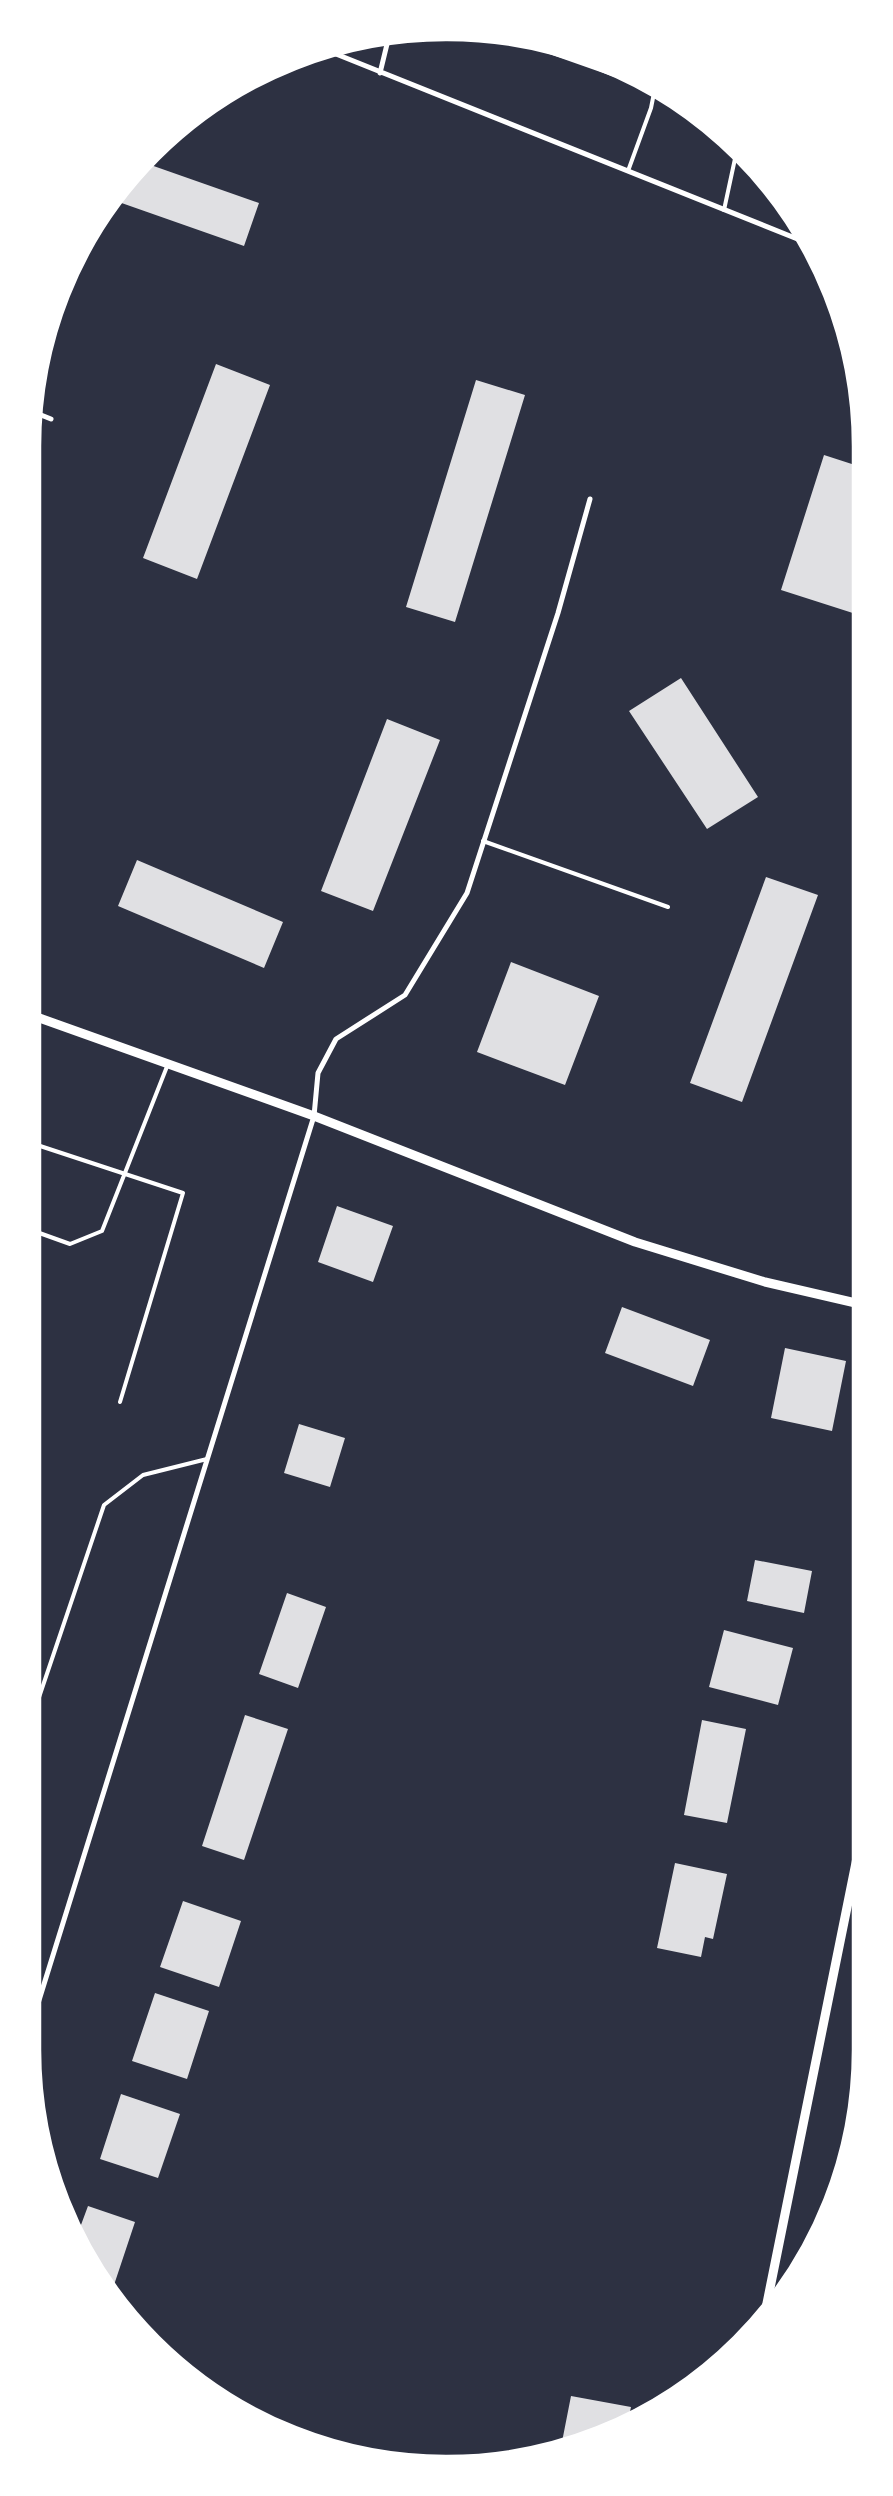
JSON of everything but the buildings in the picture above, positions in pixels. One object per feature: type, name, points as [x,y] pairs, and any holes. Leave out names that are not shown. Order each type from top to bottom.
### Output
[{"type":"street","points":[[380,73],[387,44]]},
{"type":"street","points":[[338,55],[796,238]]},
{"type":"street","points":[[41,415],[51,419]]},
{"type":"street","points":[[40,1997],[314,1116],[318,1073],[336,1039],[405,995],[467,893],[558,613],[590,499]]},
{"type":"street","points":[[40,1018],[314,1116],[635,1242],[765,1282],[853,1302]]},
{"type":"street","points":[[768,2298],[853,1878]]},
{"type":"lane","points":[[628,172],[652,108],[654,97]]},
{"type":"lane","points":[[724,210],[735,160]]},
{"type":"lane","points":[[483,841],[668,908]]},
{"type":"lane","points":[[40,1233],[70,1244],[102,1231],[168,1064]]},
{"type":"lane","points":[[40,1146],[183,1194],[120,1402]]},
{"type":"lane","points":[[40,1694],[104,1504],[143,1475],[207,1459]]}]
